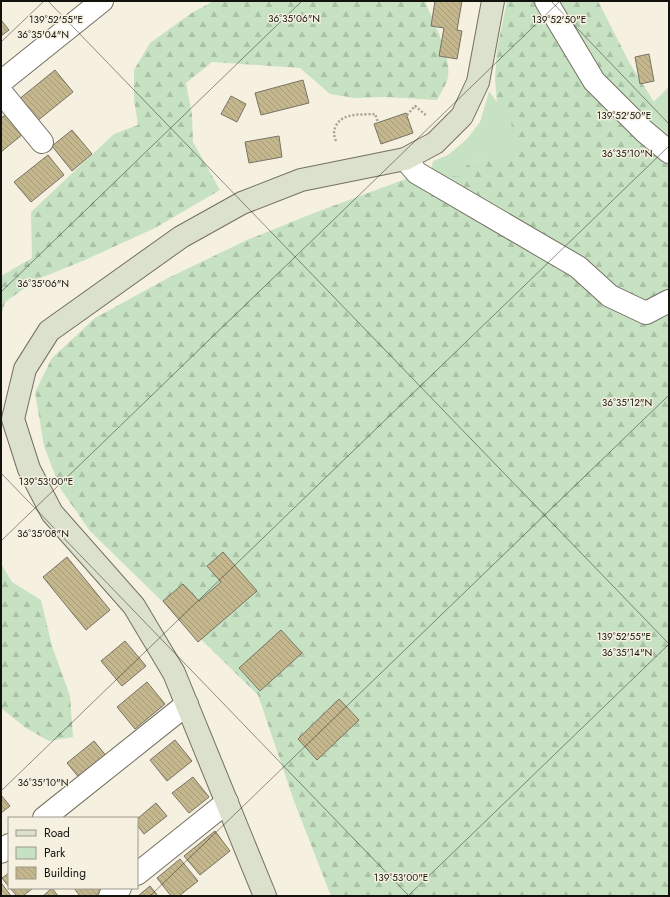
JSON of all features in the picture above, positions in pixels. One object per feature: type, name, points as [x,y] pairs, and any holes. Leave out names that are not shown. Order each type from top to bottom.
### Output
[{"type":"street","points":[[1,82],[102,1]]},
{"type":"street","points":[[265,896],[174,673],[134,606],[52,513],[29,469],[13,419],[25,369],[49,331],[181,237],[242,203],[301,180],[405,159],[435,143],[462,116],[478,82],[492,1]]},
{"type":"street","points":[[546,1],[594,81],[644,131],[669,152]]},
{"type":"street","points":[[1,92],[42,142]]},
{"type":"street","points":[[405,159],[417,173],[578,267],[610,296],[646,313],[669,301]]},
{"type":"street","points":[[45,817],[187,704]]},
{"type":"street","points":[[138,873],[227,802]]},
{"type":"street","points":[[110,896],[119,889]]},
{"type":"path","points":[[407,115],[416,106],[427,116]]},
{"type":"path","points":[[336,141],[334,137],[334,130],[337,122],[345,117],[375,114],[378,122]]},
{"type":"green space","points":[[214,1],[425,1],[442,41],[448,62],[447,81],[437,100],[386,97],[355,98],[330,94],[300,68],[212,62],[186,83],[192,115],[193,142],[220,190],[155,228],[85,260],[38,279],[5,302],[1,316],[1,276],[32,258],[31,212],[114,134],[138,125],[134,99],[134,70],[150,43],[193,12]]},
{"type":"green space","points":[[507,1],[598,1],[629,62],[654,102],[642,113],[669,134],[669,896],[331,896],[294,801],[258,695],[90,531],[60,488],[44,446],[35,392],[52,358],[95,318],[168,278],[247,240],[314,213],[427,171],[467,165],[482,159],[517,159],[497,103],[495,79],[497,49]]},
{"type":"green space","points":[[669,87],[669,134],[642,113]]},
{"type":"green space","points":[[489,91],[511,121],[517,160],[482,159],[467,165],[458,177],[431,172],[433,161],[448,155],[467,139],[480,122]]},
{"type":"green space","points":[[1,564],[12,582],[41,600],[52,646],[70,696],[73,737],[49,741],[26,728],[1,708]]},
{"type":"building","points":[[435,1],[462,1],[457,30],[462,31],[457,59],[439,56],[444,28],[431,26]]},
{"type":"building","points":[[1,20],[9,30],[1,36]]},
{"type":"building","points":[[649,54],[654,81],[640,84],[635,57]]},
{"type":"building","points":[[55,70],[73,92],[36,122],[18,100]]},
{"type":"building","points":[[303,80],[309,103],[261,115],[255,93]]},
{"type":"building","points":[[231,96],[246,104],[237,122],[221,114]]},
{"type":"building","points":[[406,113],[413,133],[381,144],[374,124]]},
{"type":"building","points":[[7,114],[23,134],[1,152],[1,118]]},
{"type":"building","points":[[72,130],[92,154],[72,171],[52,146]]},
{"type":"building","points":[[279,136],[282,157],[249,163],[245,142]]},
{"type":"building","points":[[48,155],[64,175],[31,202],[14,182]]},
{"type":"building","points":[[223,552],[257,591],[198,642],[163,601],[183,584],[199,601],[221,582],[207,566]]},
{"type":"building","points":[[67,557],[110,610],[86,630],[43,577]]},
{"type":"building","points":[[281,630],[302,653],[260,691],[239,668]]},
{"type":"building","points":[[125,641],[146,666],[122,686],[101,661]]},
{"type":"building","points":[[147,682],[165,704],[135,729],[117,707]]},
{"type":"building","points":[[339,699],[359,720],[317,760],[298,739]]},
{"type":"building","points":[[175,740],[192,761],[167,781],[150,760]]},
{"type":"building","points":[[94,741],[108,758],[81,780],[67,763]]},
{"type":"building","points":[[193,777],[209,797],[189,813],[172,793]]},
{"type":"building","points":[[1,795],[10,806],[1,813]]},
{"type":"building","points":[[156,803],[167,816],[144,834],[138,826],[138,818]]},
{"type":"building","points":[[215,831],[230,851],[200,875],[184,856]]},
{"type":"building","points":[[180,859],[198,881],[179,896],[171,896],[157,878]]},
{"type":"building","points":[[8,874],[8,886],[2,878]]},
{"type":"building","points":[[2,884],[11,896],[1,896]]},
{"type":"building","points":[[150,886],[158,896],[138,896]]},
{"type":"building","points":[[11,889],[32,889],[23,896],[17,896]]},
{"type":"building","points":[[53,889],[58,896],[43,896]]},
{"type":"building","points":[[75,889],[102,890],[95,896],[80,896]]}]
